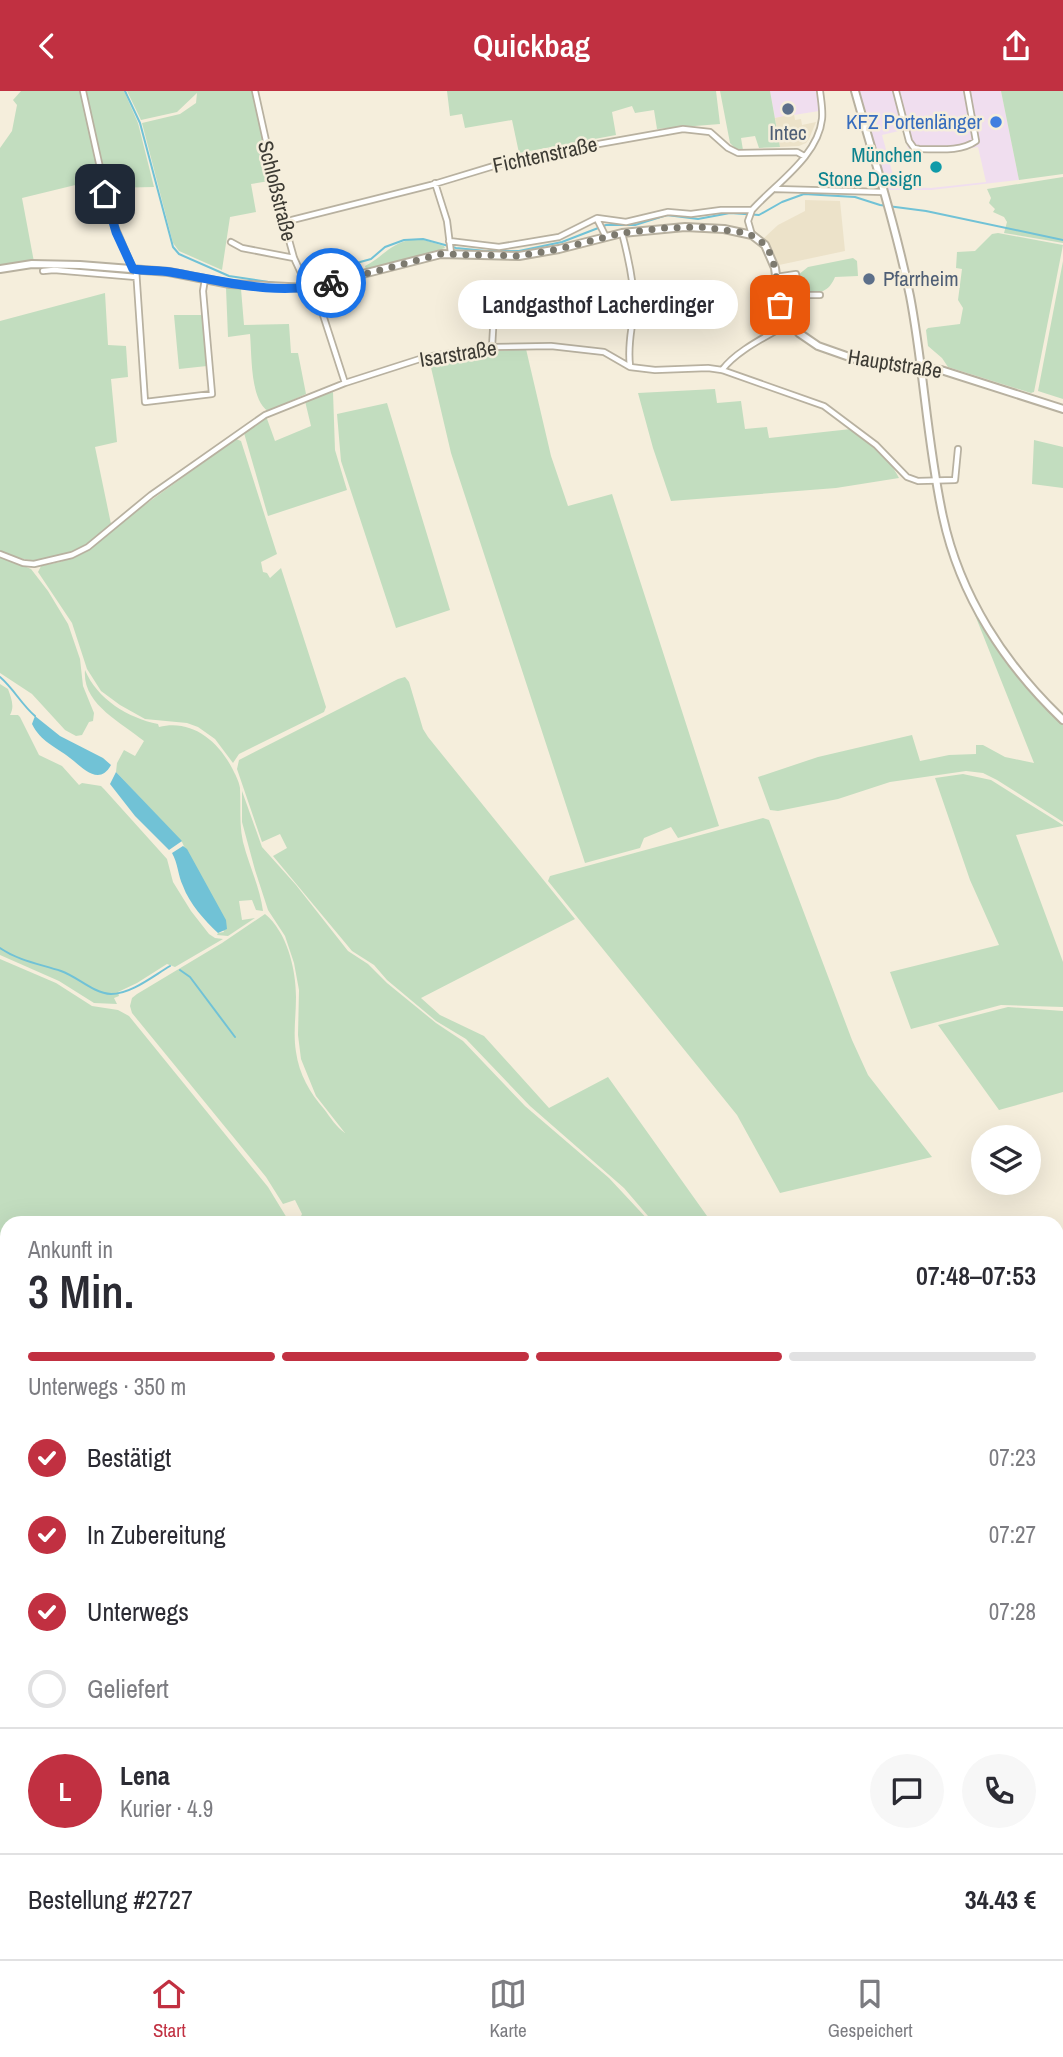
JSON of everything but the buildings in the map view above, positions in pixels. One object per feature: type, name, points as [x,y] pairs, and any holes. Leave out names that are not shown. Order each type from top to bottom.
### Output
[{"type":"main road","points":[[855,91],[909,294],[922,368],[936,480],[950,544],[971,596],[999,646],[1020,675],[1063,720]]},
{"type":"main road","points":[[0,269],[46,263],[135,272],[169,272],[254,286],[308,284],[435,255],[450,247],[519,256],[559,249],[605,234],[685,227],[741,232],[760,240],[769,251],[782,310],[789,323]]},
{"type":"main road","name":"Hauptstraße","points":[[789,323],[808,340],[839,355],[941,370],[1063,409]]},
{"type":"street","points":[[83,91],[111,217],[135,272],[145,402],[212,394],[203,291],[205,279]]},
{"type":"street","name":"Schloßstraße","points":[[255,91],[294,258],[308,284],[345,383]]},
{"type":"street","points":[[741,232],[750,215],[813,143],[822,121],[820,91]]},
{"type":"street","points":[[896,91],[909,141],[914,148],[953,149],[976,141],[967,91]]},
{"type":"street","name":"Fichtenstraße","points":[[284,222],[520,159],[683,129],[710,132],[738,153],[797,152],[804,156]]},
{"type":"street","points":[[435,183],[447,221],[450,247],[499,247],[559,237],[597,218],[626,222],[668,212],[691,214],[729,210],[750,215]]},
{"type":"street","points":[[775,188],[884,196]]},
{"type":"street","points":[[750,215],[752,235]]},
{"type":"street","points":[[597,218],[605,234]]},
{"type":"street","points":[[622,233],[630,266],[634,302],[627,347],[630,367]]},
{"type":"street","points":[[231,242],[242,248],[294,258]]},
{"type":"street","points":[[43,271],[135,272]]},
{"type":"street","points":[[776,277],[796,274],[800,294]]},
{"type":"street","points":[[778,290],[789,291],[793,295],[820,295]]},
{"type":"street","points":[[492,347],[494,313]]},
{"type":"street","points":[[722,370],[789,323]]},
{"type":"street","name":"Isarstraße","points":[[0,554],[23,563],[34,564],[72,555],[88,547],[151,495],[265,415],[345,383],[426,357],[492,347],[596,350],[630,367],[655,370],[722,370],[824,406],[876,445],[907,477],[918,481],[936,480]]},
{"type":"street","points":[[614,357],[627,347]]},
{"type":"street","points":[[936,480],[955,480],[958,449]]},
{"type":"shaded area","points":[[770,91],[816,91],[819,111],[775,118]]},
{"type":"shaded area","points":[[859,91],[1001,91],[1019,180],[931,190],[885,190]],"holes":[[[903,130],[909,152],[954,151],[978,147],[986,182],[931,188],[896,186],[882,135]]]},
{"type":"shaded area","points":[[794,114],[795,120],[801,119],[802,125],[816,122],[809,139],[799,146],[780,147],[775,118]]},
{"type":"shaded area","points":[[805,200],[840,201],[845,251],[779,265],[764,238],[778,225],[805,211]]},
{"type":"green space","points":[[21,91],[81,91],[100,179],[22,198],[34,262],[0,267],[0,148],[12,131],[17,105],[13,100]]},
{"type":"green space","points":[[85,91],[124,91],[138,123],[154,187],[106,188]]},
{"type":"green space","points":[[127,91],[253,91],[270,167],[267,168],[269,181],[251,184],[256,212],[230,217],[222,270],[179,251],[173,243],[142,123],[180,114],[196,103],[197,93],[177,112],[141,120]]},
{"type":"green space","points":[[447,91],[716,91],[720,124],[657,129],[654,110],[635,113],[632,106],[612,112],[616,135],[519,153],[512,120],[465,128],[462,114],[450,116]]},
{"type":"green space","points":[[720,91],[770,91],[780,147],[759,148],[755,136],[741,138],[743,150],[736,149],[730,143]]},
{"type":"green space","points":[[1001,91],[1063,91],[1063,174],[1019,180]]},
{"type":"green space","points":[[1063,177],[1063,243],[1004,233],[1007,222],[1004,217],[993,212],[995,209],[989,203],[991,198],[987,189]]},
{"type":"green space","points":[[992,234],[1063,245],[1034,392],[1031,393],[948,367],[928,346],[928,328],[960,324],[963,308],[958,300],[962,269],[956,268],[957,252],[975,251]]},
{"type":"green space","points":[[408,240],[424,240],[445,248],[367,273],[365,266]]},
{"type":"green space","points":[[853,258],[857,261],[858,276],[835,277],[826,290],[802,293],[798,275],[808,267]]},
{"type":"green space","points":[[1063,261],[1063,399],[1038,391]]},
{"type":"green space","points":[[226,288],[241,289],[244,325],[289,324],[291,353],[298,353],[306,394],[268,411],[262,405],[253,376],[250,334],[228,337]]},
{"type":"green space","points":[[105,293],[108,345],[126,346],[128,377],[111,379],[117,442],[95,447],[111,524],[85,545],[60,557],[33,560],[0,552],[0,321]]},
{"type":"green space","points":[[174,315],[202,315],[207,366],[179,369]]},
{"type":"green space","points":[[526,349],[551,456],[568,506],[612,494],[719,826],[678,838],[671,827],[644,838],[640,848],[585,863],[451,453],[429,359],[457,354]]},
{"type":"green space","points":[[715,389],[717,403],[741,401],[745,429],[767,427],[769,438],[851,429],[878,451],[899,478],[836,488],[671,501],[638,393]]},
{"type":"green space","points":[[333,392],[335,450],[347,490],[268,516],[244,433],[266,416],[275,441],[311,426],[305,401]]},
{"type":"green space","points":[[387,403],[450,610],[396,628],[341,461],[337,414]]},
{"type":"green space","points":[[236,439],[241,441],[277,554],[261,562],[263,572],[270,578],[281,568],[326,707],[324,712],[239,754],[233,763],[215,739],[198,727],[187,723],[145,719],[101,691],[87,669],[72,623],[38,572],[41,566],[60,562],[86,550]]},
{"type":"green space","points":[[1034,440],[1063,447],[1063,488],[1032,484]]},
{"type":"green space","points":[[0,556],[31,569],[68,624],[80,659],[83,686],[94,713],[93,721],[89,722],[82,735],[76,736],[65,730],[32,694],[0,673]]},
{"type":"green space","points":[[973,610],[1013,671],[1063,724],[1063,822],[997,780],[983,773],[966,771],[890,782],[838,799],[778,811],[770,810],[758,777],[818,757],[912,735],[920,761],[949,755],[976,754],[976,745],[983,745],[1005,757],[1034,763]]},
{"type":"green space","points":[[85,670],[97,690],[115,706],[158,724],[159,727],[181,726],[202,734],[219,748],[232,768],[240,788],[243,842],[263,911],[256,910],[252,900],[239,901],[242,920],[255,918],[228,936],[217,935],[224,932],[182,842],[116,772],[117,763],[124,750],[135,756],[144,741],[96,702],[86,682]]},
{"type":"green space","points":[[405,677],[409,682],[423,729],[428,737],[575,919],[421,998],[440,1015],[484,1036],[549,1108],[608,1077],[707,1216],[648,1216],[624,1188],[530,1106],[466,1039],[436,1021],[387,980],[374,965],[352,951],[273,856],[287,848],[280,834],[262,842],[237,769],[239,760]]},
{"type":"green space","points":[[0,684],[8,689],[12,705],[10,715],[20,717],[39,755],[62,766],[79,785],[82,783],[101,786],[104,789],[167,859],[173,882],[209,934],[223,939],[175,967],[167,964],[118,992],[119,996],[114,998],[117,1004],[94,1003],[59,981],[0,955]]},
{"type":"green space","points":[[963,774],[991,780],[1063,825],[1016,835],[1063,962],[1063,1007],[1001,1005],[911,1029],[890,972],[999,945],[970,880],[935,778]]},
{"type":"green space","points":[[242,791],[262,847],[348,951],[368,964],[436,1023],[463,1041],[525,1106],[609,1178],[644,1216],[301,1216],[295,1200],[283,1204],[266,1177],[132,1013],[130,1006],[132,998],[137,994],[265,914],[279,931],[292,963],[296,997],[297,1060],[314,1096],[345,1133],[316,1096],[301,1059],[298,1035],[299,990],[294,963],[285,936],[268,910],[242,822]]},
{"type":"green space","points":[[763,818],[769,820],[852,1040],[868,1075],[932,1157],[780,1193],[737,1115],[548,881],[550,876]]},
{"type":"green space","points":[[0,959],[56,983],[92,1006],[118,1010],[129,1016],[268,1187],[286,1216],[0,1216]]},
{"type":"green space","points":[[1008,1007],[1063,1011],[1063,1092],[999,1110],[938,1025]]},
{"type":"water","points":[[35,716],[60,736],[103,758],[111,765],[106,771],[96,775],[85,770],[40,735],[32,724]]},
{"type":"water","points":[[116,772],[182,841],[169,850],[135,816],[110,784]]},
{"type":"water","points":[[183,846],[226,920],[227,929],[218,933],[189,899],[172,853]]},
{"type":"waterway","points":[[125,91],[140,123],[173,247],[179,254],[229,276],[275,283]]},
{"type":"waterway","points":[[307,280],[371,259],[385,247],[404,240],[423,239],[456,248],[486,251],[519,251],[562,242],[606,225],[635,225],[667,215],[698,219],[730,213],[759,215],[804,194],[855,197],[880,205],[926,211],[1063,240]]},
{"type":"waterway","points":[[0,677],[35,716]]},
{"type":"waterway","points":[[0,948],[22,959],[61,971],[98,991],[111,994],[134,988],[170,966]]},
{"type":"waterway","points":[[180,970],[190,977],[235,1037]]},
{"type":"way so far","points":[[331,283],[441,254],[519,256],[622,233],[701,227],[747,233],[760,240],[769,251],[775,268],[780,305]]},
{"type":"place","name":"Intec","points":[[788,109]]},
{"type":"place","name":"KFZ Portenlänger","points":[[996,122]]},
{"type":"place","name":"München Stone Design","points":[[936,167]]},
{"type":"place","name":"Pfarrheim","points":[[869,279]]},
{"type":"place","name":"Landgasthof Lacherdinger","points":[[780,305]]},
{"type":"route","points":[[105,194],[116,232],[133,269],[267,288],[308,288],[331,283]]}]
